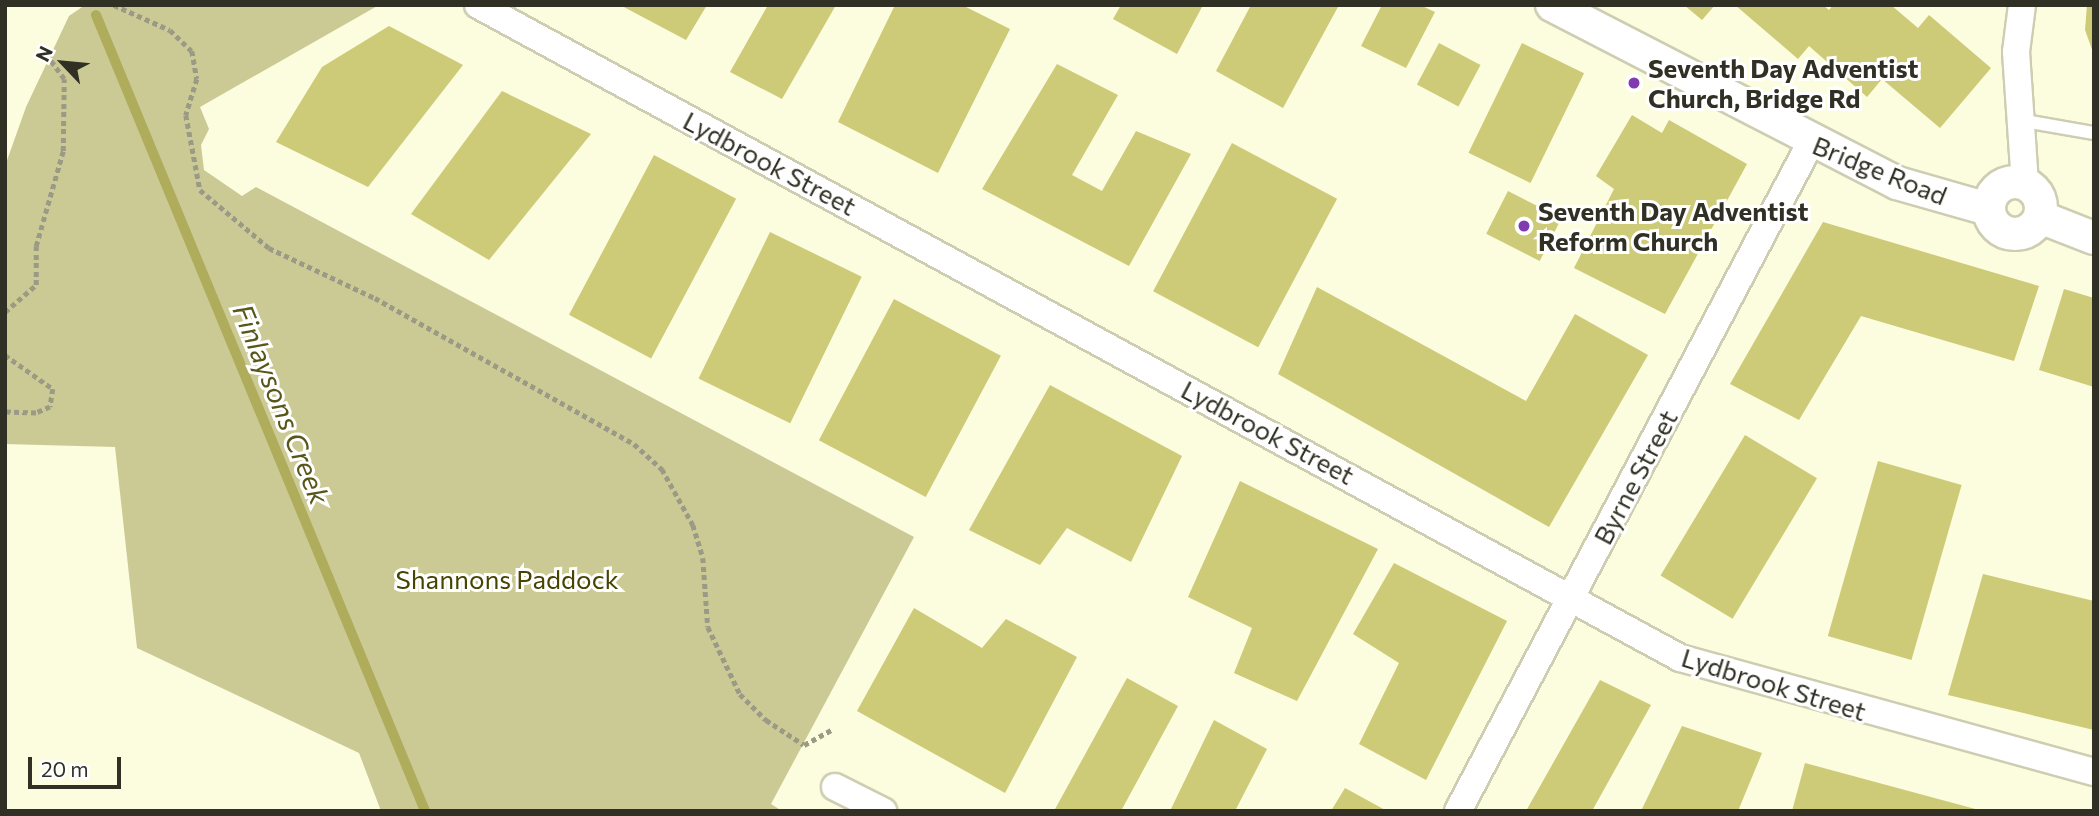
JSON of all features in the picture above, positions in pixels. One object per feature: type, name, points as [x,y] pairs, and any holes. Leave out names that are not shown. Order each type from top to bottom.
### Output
[{"type":"street","name":"Lydbrook Street","points":[[478,5],[1680,658],[2094,772]]},
{"type":"street","name":"Bridge Road","points":[[1552,5],[1811,142],[1897,183],[1988,209]]},
{"type":"street","points":[[2022,5],[2016,52],[2025,121],[2025,183],[2038,195],[2040,217],[2028,231],[2010,234],[1995,226],[1988,209],[2001,185],[2025,183]]},
{"type":"street","name":"Byrne Street","points":[[1458,811],[1811,142]]},
{"type":"street","points":[[2040,217],[2094,238]]},
{"type":"street","points":[[835,787],[883,811]]},
{"type":"lane","points":[[2025,121],[2094,133]]},
{"type":"path","points":[[114,5],[170,30],[192,51],[197,79],[186,115],[200,190],[269,248],[375,298],[634,444],[662,469],[693,525],[703,558],[708,627],[740,694],[766,720],[804,745],[831,730]]},
{"type":"path","points":[[5,312],[36,285],[36,246],[63,150],[64,79],[46,53]]},
{"type":"path","points":[[5,355],[53,389],[50,407],[36,413],[5,412]]},
{"type":"green space","name":"Shannons Paddock","points":[[85,5],[379,5],[200,107],[209,129],[201,145],[204,170],[242,196],[256,187],[914,537],[771,804],[782,811],[381,811],[359,753],[137,648],[115,447],[5,444],[5,166],[26,107],[69,16]]},
{"type":"building","points":[[620,5],[707,5],[686,40]]},
{"type":"building","points":[[768,5],[836,5],[782,99],[730,72]]},
{"type":"building","points":[[895,5],[962,5],[1010,29],[938,173],[838,122]]},
{"type":"building","points":[[1121,5],[1203,5],[1177,54],[1113,19]]},
{"type":"building","points":[[1251,5],[1339,5],[1283,108],[1216,71]]},
{"type":"building","points":[[1382,5],[1420,5],[1435,12],[1406,68],[1361,46]]},
{"type":"building","points":[[1684,5],[1715,5],[1702,20]]},
{"type":"building","points":[[1735,5],[1823,5],[1829,10],[1833,5],[1891,5],[1918,28],[1929,15],[1991,68],[1940,128],[1882,79],[1867,97],[1809,46],[1798,59]]},
{"type":"building","points":[[2087,5],[2094,5],[2094,55],[2085,30]]},
{"type":"building","points":[[389,26],[463,65],[368,187],[276,142],[322,67]]},
{"type":"building","points":[[1439,43],[1480,65],[1458,107],[1417,84]]},
{"type":"building","points":[[1522,43],[1584,73],[1531,183],[1469,153]]},
{"type":"building","points":[[1057,64],[1118,95],[1072,175],[1102,191],[1136,131],[1191,154],[1129,266],[982,189]]},
{"type":"building","points":[[502,91],[591,134],[489,260],[411,214]]},
{"type":"building","points":[[1632,115],[1662,133],[1669,120],[1747,164],[1665,314],[1574,268],[1614,189],[1596,176]]},
{"type":"building","points":[[1232,143],[1337,199],[1258,347],[1153,291]]},
{"type":"building","points":[[654,155],[736,199],[651,358],[569,315]]},
{"type":"building","name":"Seventh Day Adventist Reform Church","points":[[1508,191],[1561,218],[1540,261],[1486,234]]},
{"type":"building","points":[[1823,222],[2039,286],[2014,361],[1861,316],[1799,420],[1730,384]]},
{"type":"building","points":[[770,232],[862,277],[790,423],[699,379]]},
{"type":"building","points":[[1317,287],[1526,401],[1575,314],[1648,355],[1549,527],[1278,374]]},
{"type":"building","points":[[2064,289],[2094,298],[2094,387],[2039,370]]},
{"type":"building","points":[[894,299],[1001,356],[926,497],[819,440]]},
{"type":"building","points":[[1050,385],[1182,456],[1131,562],[1067,528],[1040,565],[969,530]]},
{"type":"building","points":[[1745,435],[1817,478],[1733,619],[1661,576]]},
{"type":"building","points":[[1878,461],[1962,485],[1911,660],[1828,636]]},
{"type":"building","points":[[1240,481],[1378,549],[1297,701],[1234,673],[1252,628],[1188,597]]},
{"type":"building","points":[[1394,563],[1507,621],[1426,780],[1359,744],[1399,663],[1353,634]]},
{"type":"building","points":[[1983,574],[2094,601],[2094,730],[1948,695]]},
{"type":"building","points":[[914,608],[982,648],[1006,619],[1077,657],[1005,793],[857,711]]},
{"type":"building","points":[[1127,678],[1178,706],[1121,811],[1054,811]]},
{"type":"building","points":[[1600,680],[1651,705],[1592,811],[1526,811]]},
{"type":"building","points":[[1214,720],[1267,749],[1235,811],[1170,811]]},
{"type":"building","points":[[1682,726],[1762,753],[1738,811],[1641,811]]},
{"type":"building","points":[[1805,763],[1979,810],[1979,811],[1792,811]]},
{"type":"building","points":[[1345,788],[1387,811],[1331,811]]},
{"type":"waterway","name":"Finlaysons Creek","points":[[96,15],[425,811]]},
{"type":"place","name":"Seventh Day Adventist Church, Bridge Rd","points":[[1634,83]]},
{"type":"place","name":"Seventh Day Adventist Reform Church","points":[[1524,226]]}]
